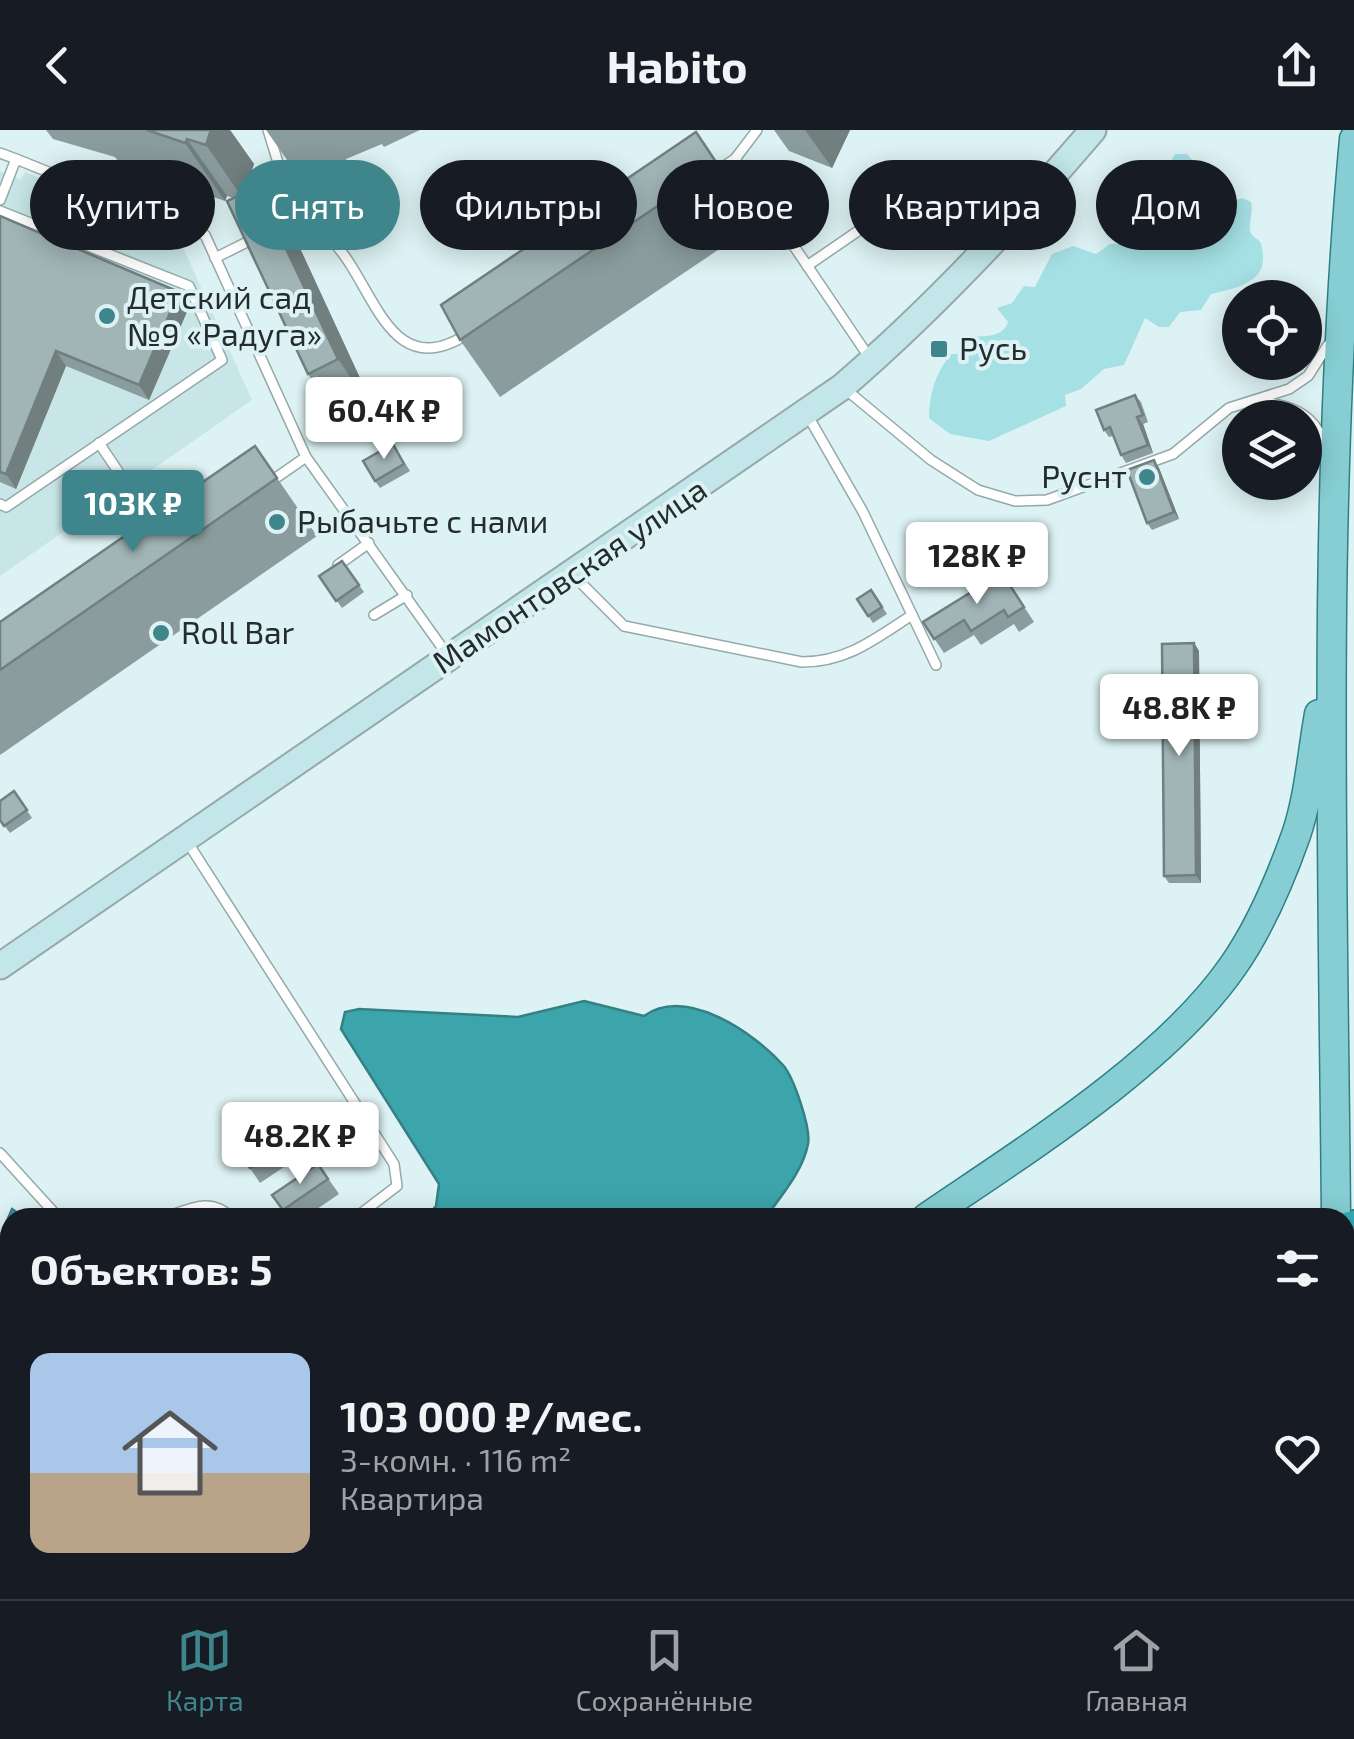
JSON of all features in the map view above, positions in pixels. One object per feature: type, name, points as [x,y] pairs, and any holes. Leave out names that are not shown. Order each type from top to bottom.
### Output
[{"type":"main road","points":[[1336,1208],[1334,480],[1341,269],[1354,139]]},
{"type":"main road","points":[[1341,269],[1354,358]]},
{"type":"main road","points":[[940,1208],[1116,1082],[1181,1026],[1233,967],[1268,906],[1298,830],[1332,649]]},
{"type":"street","name":"Мамонтовская улица","points":[[0,966],[842,387],[970,267],[1093,130]]},
{"type":"lane","points":[[268,130],[277,160]]},
{"type":"lane","points":[[735,160],[756,130]]},
{"type":"lane","points":[[0,153],[205,235],[306,458],[450,658]]},
{"type":"lane","points":[[0,200],[16,159]]},
{"type":"lane","points":[[0,211],[189,286],[222,360],[6,506],[0,504]]},
{"type":"lane","points":[[808,266],[849,237]]},
{"type":"lane","points":[[216,258],[235,248]]},
{"type":"lane","points":[[337,250],[397,340],[425,348],[460,339],[474,330]]},
{"type":"lane","points":[[797,250],[872,361]]},
{"type":"lane","points":[[1247,400],[1289,388],[1308,376],[1326,353],[1341,269]]},
{"type":"lane","points":[[842,387],[931,460],[978,490],[1016,501],[1047,500],[1173,454],[1222,414]]},
{"type":"lane","points":[[806,414],[863,512],[936,665]]},
{"type":"lane","points":[[1322,437],[1334,480]]},
{"type":"lane","points":[[99,443],[161,534]]},
{"type":"lane","points":[[261,488],[306,458]]},
{"type":"lane","points":[[338,565],[369,543]]},
{"type":"lane","points":[[572,574],[624,626],[802,662],[832,662],[853,654],[912,616]]},
{"type":"lane","points":[[374,615],[407,595]]},
{"type":"lane","points":[[186,839],[394,1164],[397,1186],[368,1208]]},
{"type":"lane","points":[[0,1152],[50,1208]]},
{"type":"lane","points":[[192,1208],[221,1208]]},
{"type":"shaded area","points":[[1175,154],[1187,154],[1192,160],[1172,160]]},
{"type":"shaded area","name":"Детский сад №9 «Радуга»","points":[[0,171],[21,180],[25,172],[30,174],[30,250],[184,250],[252,400],[0,576]]},
{"type":"shaded area","points":[[1242,198],[1251,202],[1250,230],[1260,242],[1263,257],[1262,267],[1252,280],[1222,280],[1222,291],[1211,294],[1201,310],[1180,312],[1169,327],[1159,327],[1145,318],[1124,365],[1104,369],[1081,389],[1065,395],[1066,406],[989,441],[950,434],[929,418],[934,384],[951,354],[967,354],[968,344],[977,336],[1000,332],[1008,322],[997,308],[1012,303],[1024,286],[1035,287],[1052,254],[1076,247],[1096,254],[1102,250],[1237,250],[1237,200]]},
{"type":"shaded area","points":[[584,1001],[644,1016],[661,1008],[679,1006],[699,1010],[737,1027],[783,1065],[801,1103],[808,1144],[785,1192],[773,1208],[434,1208],[439,1184],[341,1029],[345,1012],[359,1009],[518,1017]]},
{"type":"building","points":[[147,130],[211,130],[206,145],[187,139],[185,143]]},
{"type":"building","points":[[696,132],[715,160],[657,160],[657,206],[637,220],[637,172]]},
{"type":"building","points":[[235,197],[235,218],[227,201]]},
{"type":"building","points":[[0,216],[30,229],[30,250],[80,250],[179,292],[139,385],[56,351],[6,474],[0,472]]},
{"type":"building","points":[[250,250],[287,250],[338,359],[308,374]]},
{"type":"building","points":[[522,250],[593,250],[460,340],[441,305]]},
{"type":"building","points":[[1135,395],[1143,415],[1137,417],[1148,445],[1121,455],[1110,427],[1104,430],[1096,410]]},
{"type":"building","points":[[393,444],[404,464],[375,481],[363,461]]},
{"type":"building","points":[[255,446],[277,478],[0,670],[0,622]]},
{"type":"building","points":[[1154,460],[1174,512],[1147,523],[1127,470]]},
{"type":"building","points":[[961,524],[973,541],[954,555],[942,539]]},
{"type":"building","points":[[342,561],[359,585],[336,601],[319,576]]},
{"type":"building","points":[[1002,573],[1024,607],[1008,617],[1004,610],[971,631],[964,620],[934,639],[923,622]]},
{"type":"building","points":[[871,590],[882,607],[868,616],[857,599]]},
{"type":"building","points":[[1194,643],[1196,875],[1164,876],[1162,644]]},
{"type":"building","points":[[14,791],[27,810],[4,826],[0,820],[0,801]]},
{"type":"building","points":[[294,1112],[306,1130],[250,1168],[238,1150]]},
{"type":"building","points":[[318,1164],[328,1179],[286,1208],[272,1195]]},
{"type":"place","name":"Детский сад №9 «Радуга»","points":[[107,316]]},
{"type":"place","name":"Русь","points":[[939,349]]},
{"type":"place","name":"Руснт","points":[[1147,477]]},
{"type":"place","name":"Рыбачьте с нами","points":[[277,522]]},
{"type":"place","name":"Roll Bar","points":[[161,633]]}]
